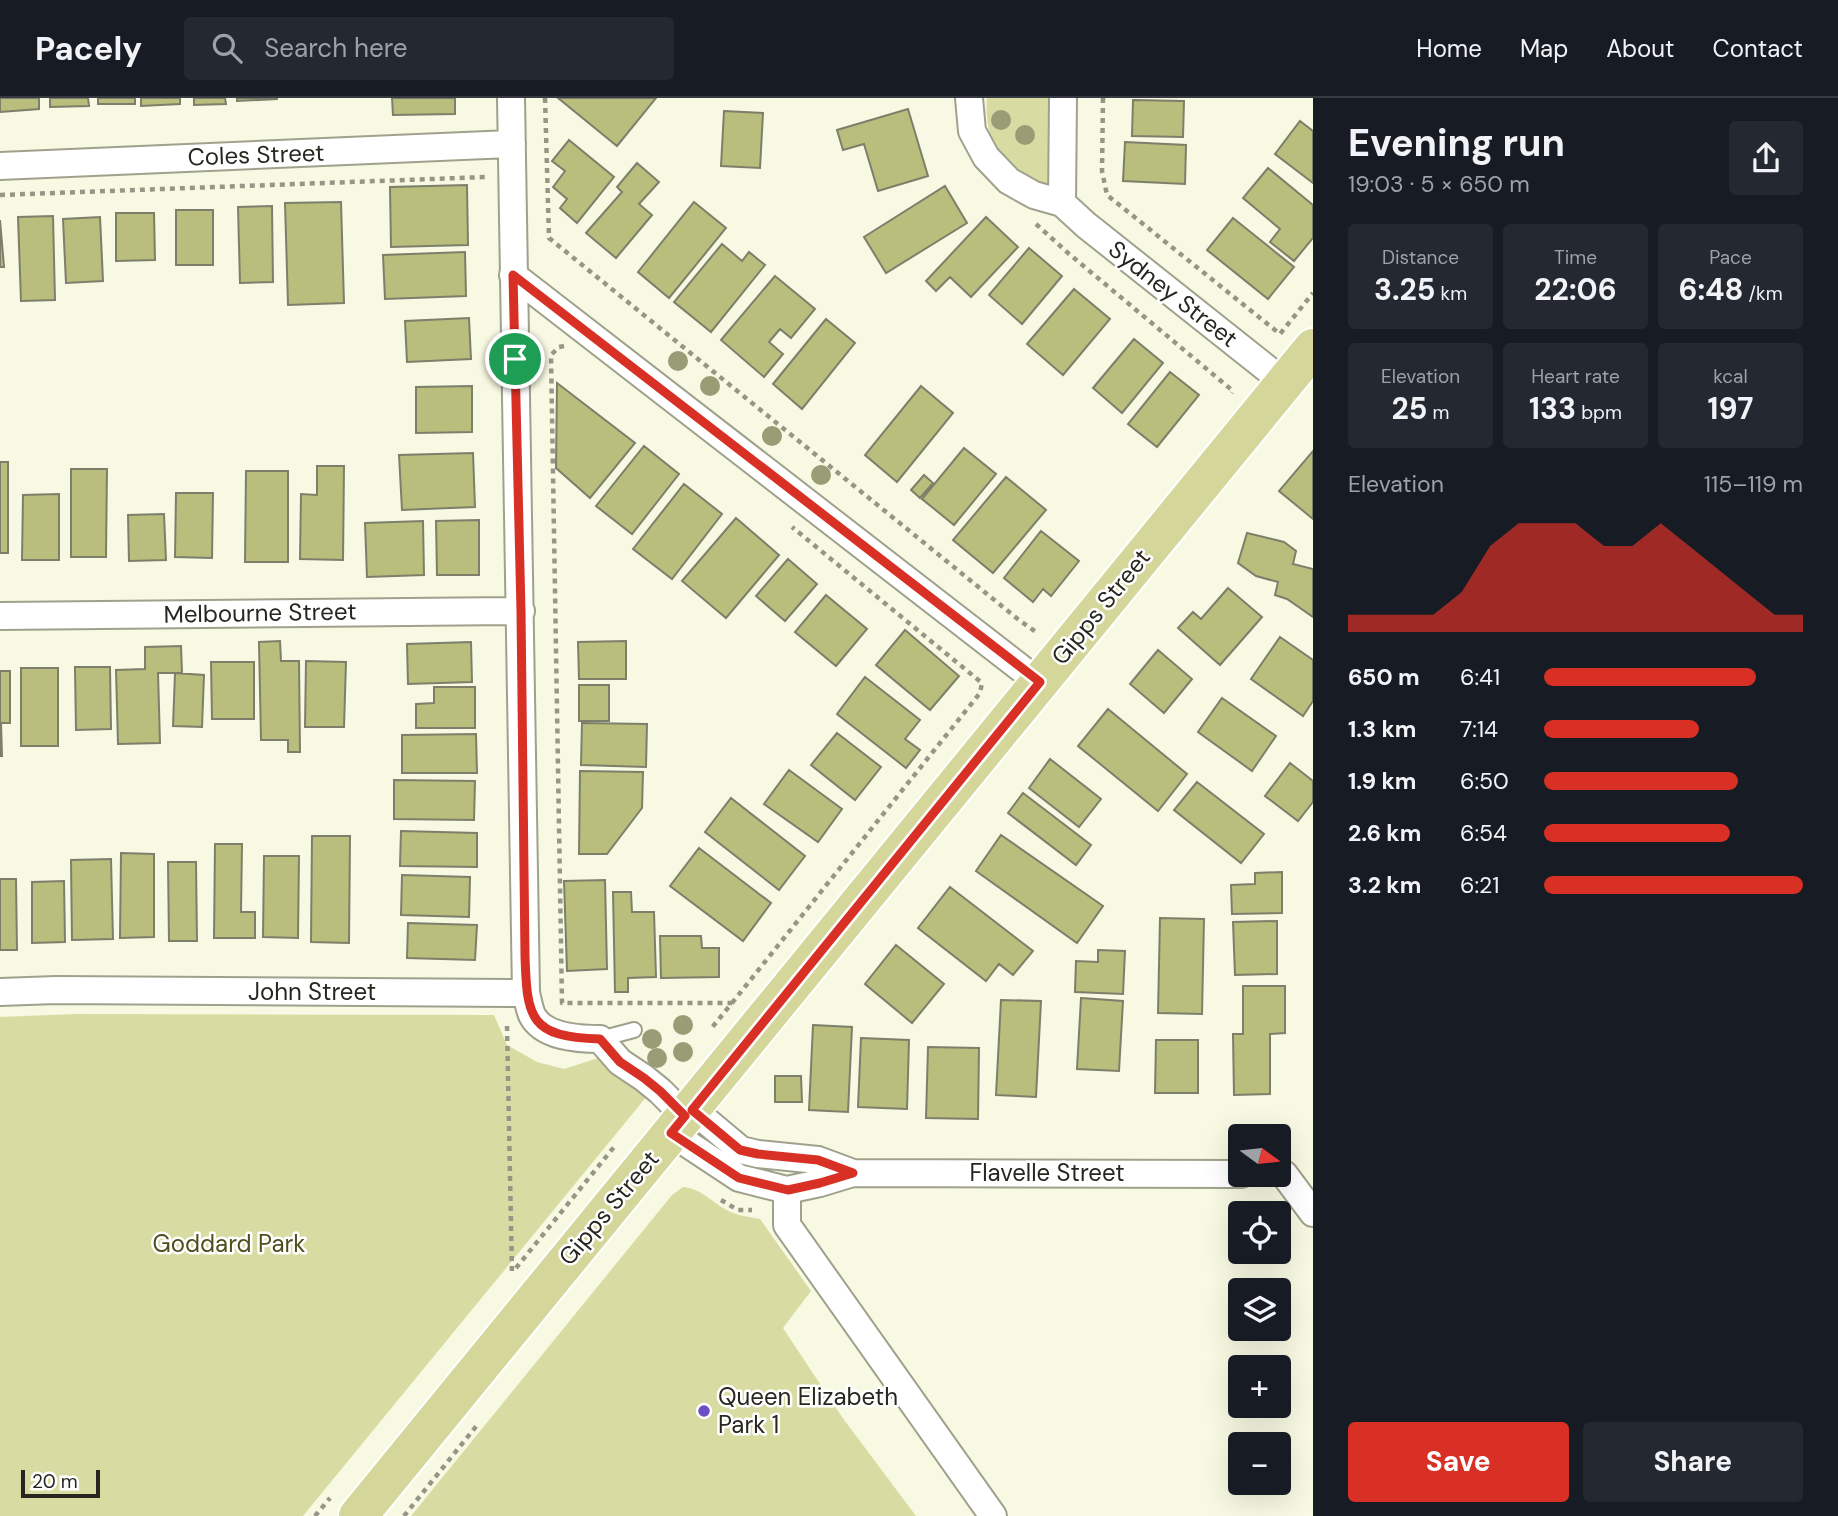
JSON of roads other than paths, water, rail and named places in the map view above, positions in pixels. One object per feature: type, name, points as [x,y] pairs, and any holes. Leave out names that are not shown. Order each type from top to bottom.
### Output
[{"type":"main road","name":"Gipps Street","points":[[358,1516],[1313,348]]},
{"type":"street","points":[[511,98],[503,144],[513,275],[526,993],[531,1013],[543,1027],[564,1035],[600,1039],[620,1062],[660,1091],[683,1120]]},
{"type":"street","name":"Sydney Street","points":[[969,98],[972,131],[986,156],[1009,181],[1034,195],[1062,203],[1285,383]]},
{"type":"street","points":[[1062,203],[1063,98]]},
{"type":"street","name":"Coles Street","points":[[0,166],[503,144]]},
{"type":"street","points":[[513,275],[1040,682]]},
{"type":"street","name":"Melbourne Street","points":[[0,616],[521,611]]},
{"type":"street","name":"John Street","points":[[0,992],[56,990],[526,993]]},
{"type":"street","name":"Flavelle Street","points":[[683,1120],[740,1150],[818,1160],[853,1173]]},
{"type":"street","name":"Flavelle Street","points":[[683,1120],[739,1178],[788,1190],[853,1173],[1228,1174]]},
{"type":"street","points":[[1292,1174],[1313,1174]]},
{"type":"street","points":[[1292,1186],[1313,1213]]},
{"type":"street","points":[[788,1190],[787,1225],[993,1516]]},
{"type":"lane","points":[[600,1039],[634,1030]]},
{"type":"place","name":"Queen Elizabeth Park 1","points":[[704,1411]]},
{"type":"park label","name":"Goddard Park","points":[[229,1244]]}]
